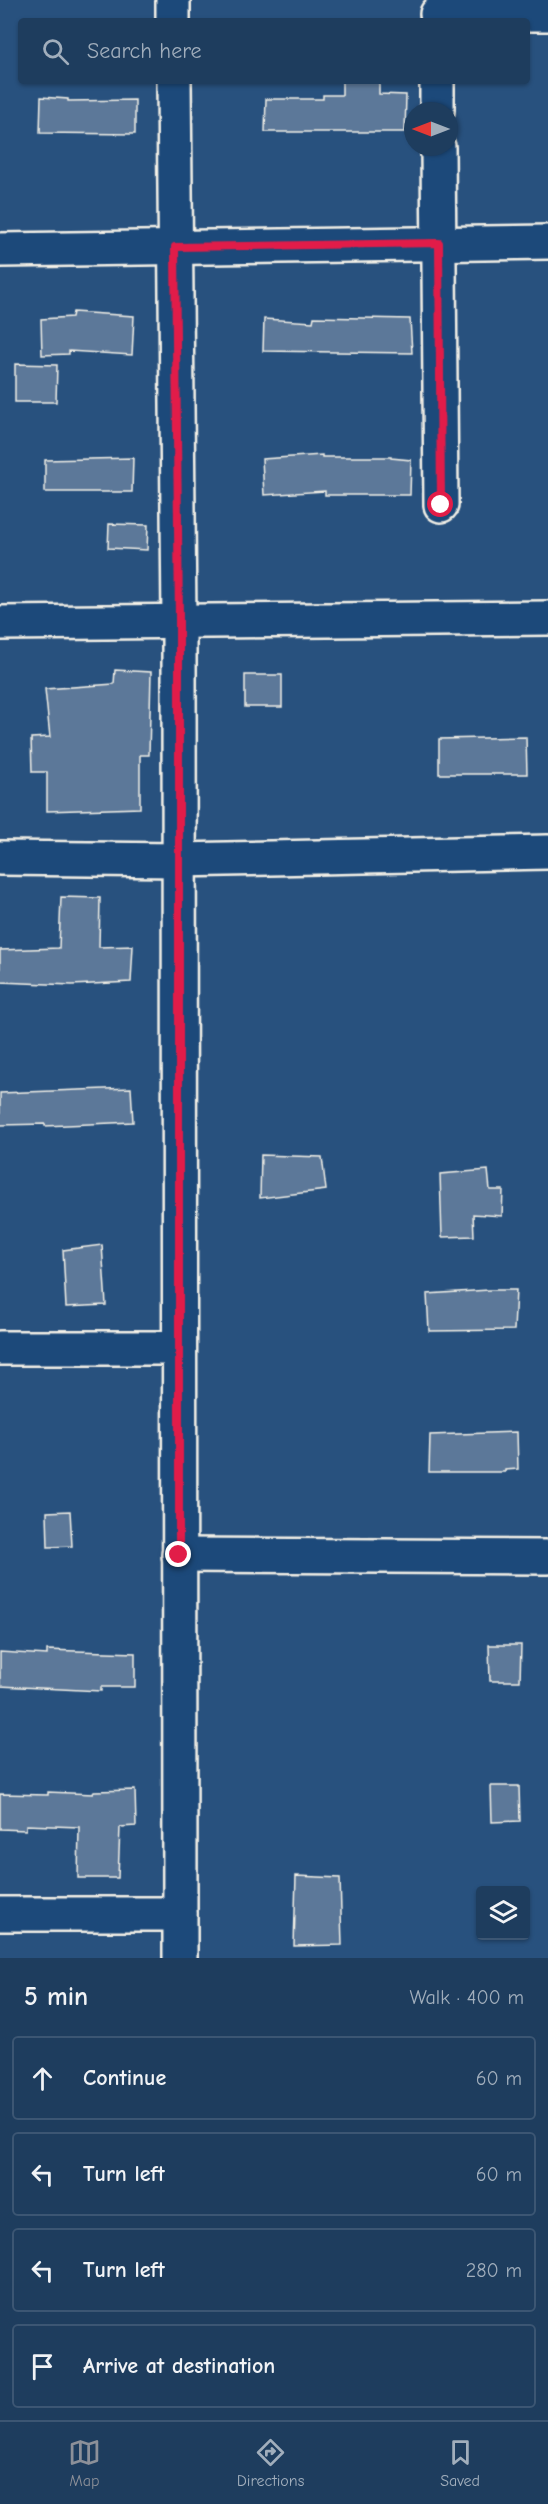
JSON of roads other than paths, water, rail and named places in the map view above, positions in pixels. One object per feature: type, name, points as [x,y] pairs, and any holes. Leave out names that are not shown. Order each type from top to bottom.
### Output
[{"type":"street","points":[[173,0],[173,18]]},
{"type":"street","points":[[437,12],[548,14]]},
{"type":"street","points":[[174,84],[179,620],[180,1958]]},
{"type":"street","points":[[437,84],[438,102]]},
{"type":"street","points":[[438,156],[441,505]]},
{"type":"street","points":[[0,250],[548,242]]},
{"type":"street","points":[[0,623],[548,618]]},
{"type":"street","points":[[0,858],[178,860],[548,852]]},
{"type":"street","points":[[0,1348],[179,1348]]},
{"type":"street","points":[[179,1555],[548,1557]]},
{"type":"street","points":[[0,1914],[180,1914]]}]
